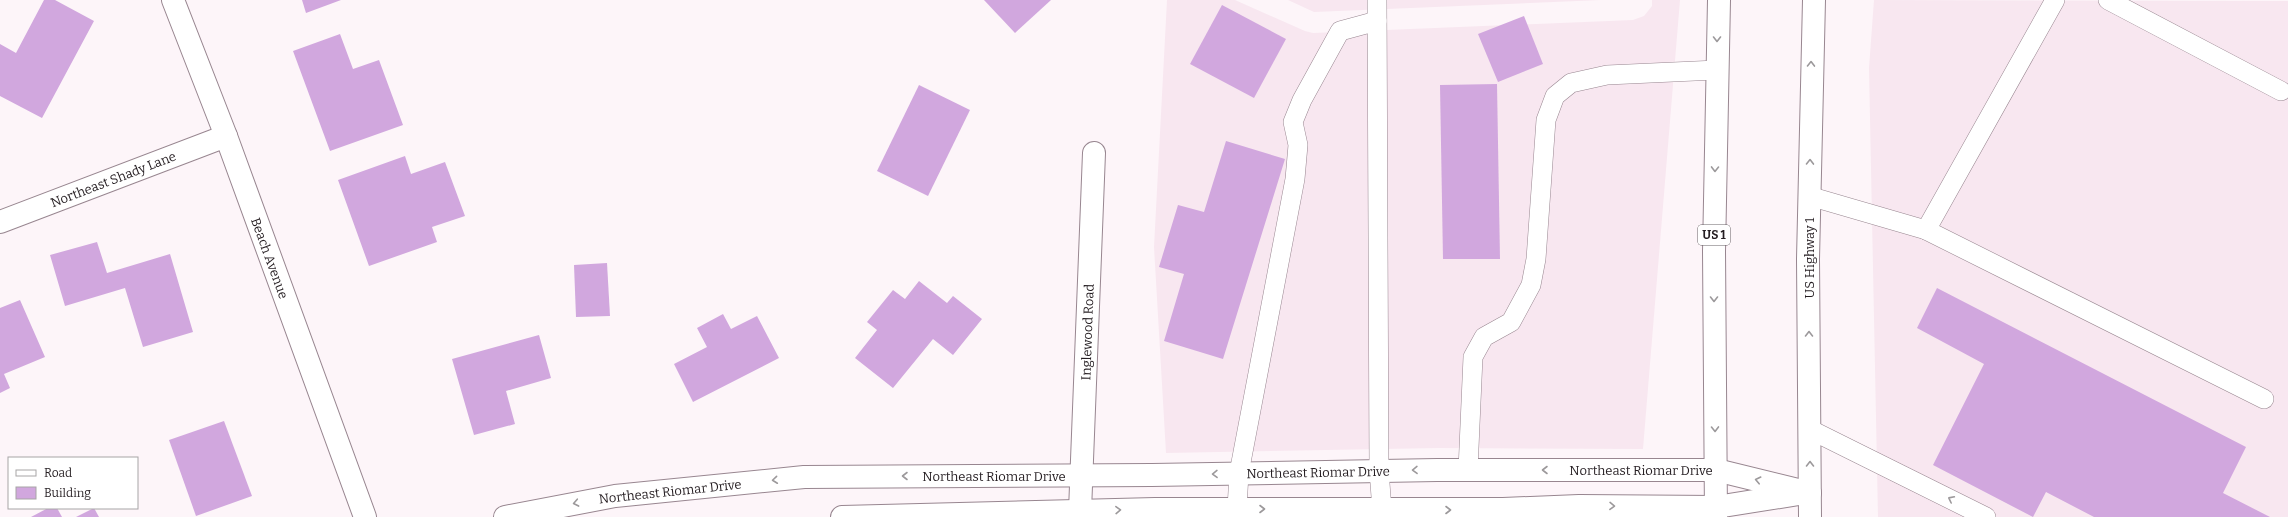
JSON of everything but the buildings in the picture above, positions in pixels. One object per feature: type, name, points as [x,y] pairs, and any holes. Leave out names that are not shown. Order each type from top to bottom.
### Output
[{"type":"street","name":"Beach Avenue","points":[[173,0],[226,136],[365,517]]},
{"type":"street","name":"US 1","points":[[1716,512],[1714,251],[1718,0]]},
{"type":"street","name":"US Highway 1","points":[[1810,517],[1809,196],[1814,0]]},
{"type":"street","name":"Northeast Shady Lane","points":[[0,222],[226,136]]},
{"type":"street","name":"Inglewood Road","points":[[1080,511],[1094,153]]},
{"type":"street","name":"Northeast Riomar Drive","points":[[505,517],[615,496],[804,477],[1081,475],[1379,470],[1716,470],[1810,492]]},
{"type":"street","points":[[842,517],[1238,509],[1503,509],[1716,512],[1810,492]]},
{"type":"lane","points":[[1377,0],[1379,470],[1382,510]]},
{"type":"lane","points":[[1926,230],[2055,0]]},
{"type":"lane","points":[[2108,0],[2281,91]]},
{"type":"lane","points":[[1238,509],[1239,473],[1295,179],[1298,145],[1293,122],[1302,100],[1340,31],[1377,21]]},
{"type":"lane","points":[[1468,470],[1473,357],[1484,337],[1511,322],[1531,285],[1536,259],[1546,120],[1555,96],[1571,83],[1607,75],[1716,70]]},
{"type":"lane","points":[[1809,196],[1926,230],[2264,399]]},
{"type":"lane","points":[[1810,429],[1986,517]]},
{"type":"shaded area","points":[[1167,0],[1235,0],[1305,31],[1313,33],[1633,20],[1644,16],[1652,6],[1652,0],[1680,0],[1643,449],[1439,448],[1166,453],[1154,247]]},
{"type":"shaded area","points":[[1288,0],[1601,0],[1314,12]]},
{"type":"shaded area","points":[[1874,0],[2288,1],[2288,517],[1878,517],[1869,68]]}]
